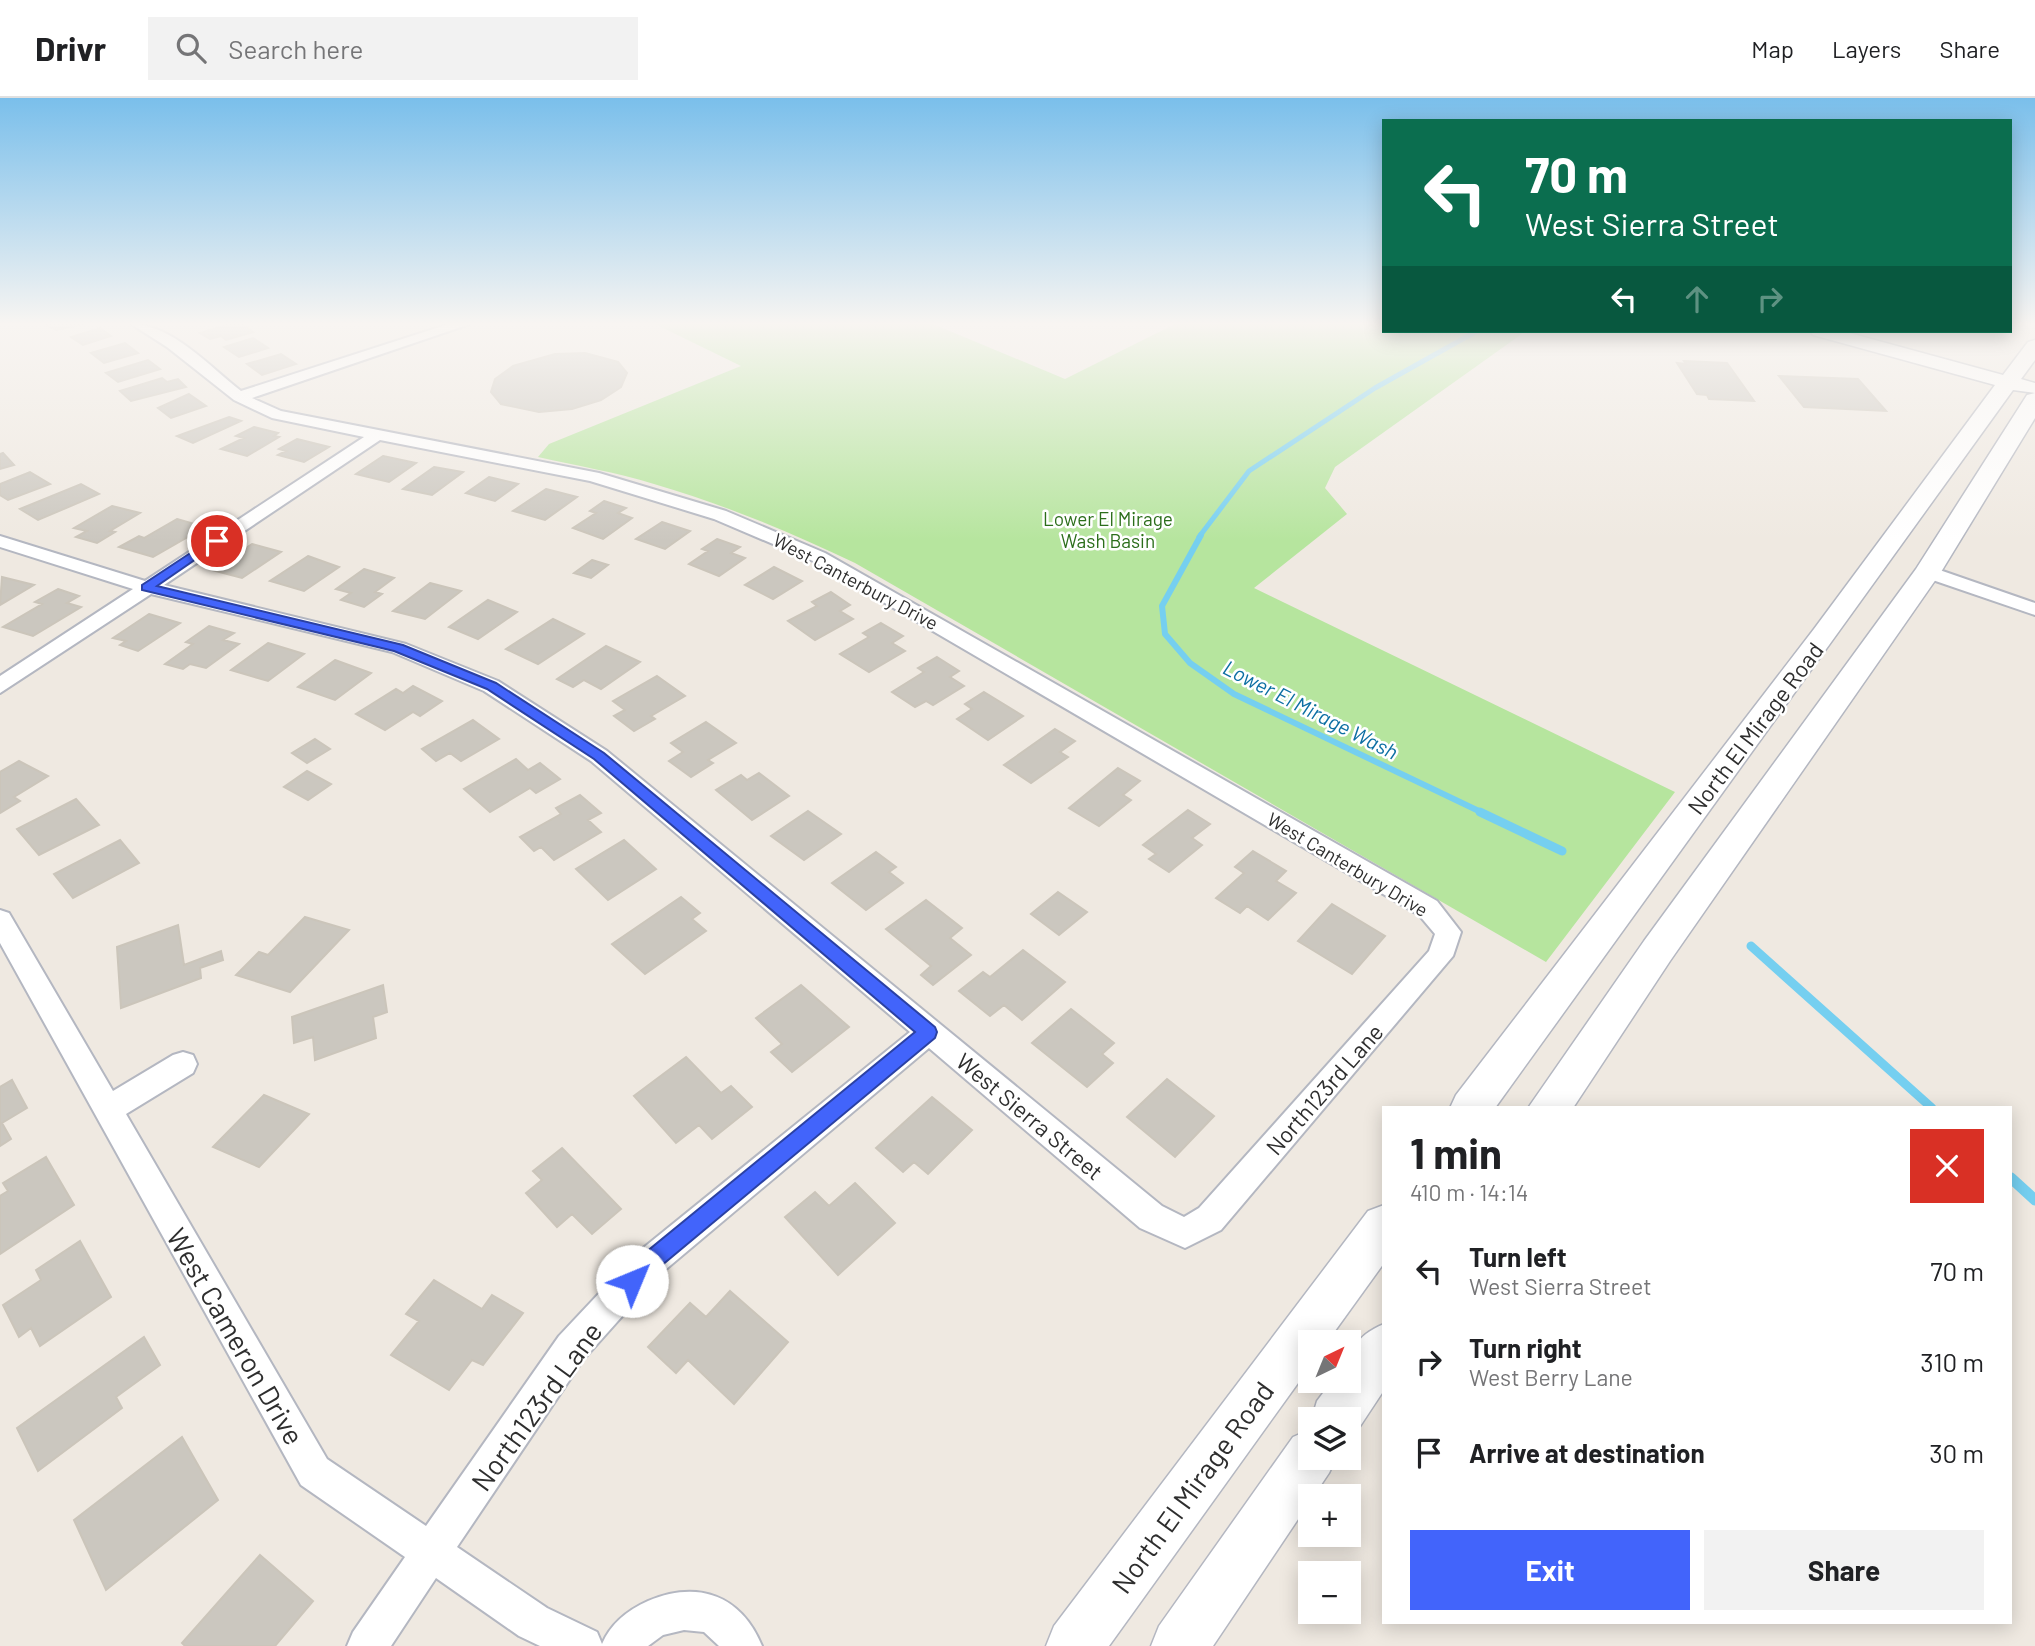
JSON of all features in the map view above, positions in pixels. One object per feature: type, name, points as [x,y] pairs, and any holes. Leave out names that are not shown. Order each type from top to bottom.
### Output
[{"type":"main road","name":"North El Mirage Road","points":[[1472,1106],[1999,396]]},
{"type":"main road","name":"North El Mirage Road","points":[[1550,1106],[1664,940],[1928,572],[2035,400]]},
{"type":"main road","name":"North El Mirage Road","points":[[1074,1646],[1382,1229]]},
{"type":"main road","points":[[1343,1407],[1382,1351]]},
{"type":"main road","points":[[1179,1646],[1301,1470]]},
{"type":"street","name":"West Canterbury Drive","points":[[240,397],[277,415],[593,477],[720,515],[808,552],[1428,908],[1448,932]]},
{"type":"street","points":[[0,686],[374,436]]},
{"type":"street","name":"West Sierra Street","points":[[0,541],[33,554],[147,587],[399,648],[491,686],[599,756],[1151,1217],[1185,1233]]},
{"type":"street","points":[[1928,572],[2035,609]]},
{"type":"street","name":"West Cameron Drive","points":[[0,920],[314,1472],[533,1622],[583,1646]]},
{"type":"street","name":"North123rd Lane","points":[[1185,1233],[1210,1219],[1431,967],[1440,956],[1448,932]]},
{"type":"street","name":"North123rd Lane","points":[[368,1646],[570,1348],[648,1264],[928,1032]]},
{"type":"street","points":[[107,1111],[183,1064]]},
{"type":"street","points":[[621,1646],[628,1636],[651,1619],[674,1609],[698,1609],[719,1617],[736,1633],[742,1646]]},
{"type":"green space","name":"Lower El Mirage Wash Basin","points":[[667,396],[1434,396],[1335,467],[1325,488],[1347,514],[1254,588],[1675,792],[1546,962],[855,563],[705,500],[625,476],[538,457],[549,444]]},
{"type":"building","points":[[126,396],[150,396],[131,401]]},
{"type":"building","points":[[184,396],[192,396],[206,406],[171,418],[158,408]]},
{"type":"building","points":[[495,396],[607,396],[572,409],[539,412],[501,404]]},
{"type":"building","points":[[1708,396],[1751,396],[1754,401],[1709,399]]},
{"type":"building","points":[[1795,396],[1873,396],[1886,411],[1804,407]]},
{"type":"building","points":[[229,417],[241,421],[193,443],[177,436]]},
{"type":"building","points":[[254,427],[278,433],[274,436],[279,437],[247,456],[221,449],[244,438],[236,436]]},
{"type":"building","points":[[297,439],[329,447],[304,462],[278,455],[286,451],[279,449]]},
{"type":"building","points":[[3,453],[14,465],[0,469],[0,454]]},
{"type":"building","points":[[383,456],[416,463],[389,482],[356,474]]},
{"type":"building","points":[[434,467],[463,472],[432,495],[403,489]]},
{"type":"building","points":[[30,472],[50,484],[8,500],[0,495],[0,484]]},
{"type":"building","points":[[489,477],[518,484],[495,501],[466,493]]},
{"type":"building","points":[[81,484],[99,494],[38,520],[20,509]]},
{"type":"building","points":[[546,489],[577,497],[545,520],[513,511]]},
{"type":"building","points":[[604,501],[626,508],[618,513],[632,518],[603,539],[573,528],[596,513],[590,511]]},
{"type":"building","points":[[112,506],[140,513],[110,531],[115,532],[97,543],[76,537],[87,531],[74,528]]},
{"type":"building","points":[[177,519],[205,527],[153,557],[119,547],[139,536],[144,538]]},
{"type":"building","points":[[662,522],[690,531],[665,549],[636,539]]},
{"type":"building","points":[[717,539],[740,547],[731,553],[745,558],[719,576],[689,564],[708,551],[702,549]]},
{"type":"building","points":[[252,544],[281,552],[242,578],[212,570]]},
{"type":"building","points":[[308,556],[339,567],[304,591],[270,581]]},
{"type":"building","points":[[592,560],[608,565],[591,578],[574,573]]},
{"type":"building","points":[[774,567],[802,581],[773,599],[745,585]]},
{"type":"building","points":[[364,569],[394,578],[375,592],[382,594],[364,607],[341,600],[351,593],[336,589]]},
{"type":"building","points":[[2,577],[34,585],[0,605]]},
{"type":"building","points":[[430,583],[461,591],[425,619],[393,611]]},
{"type":"building","points":[[58,589],[79,596],[67,603],[81,607],[33,636],[3,627],[42,604],[35,602]]},
{"type":"building","points":[[831,592],[850,605],[840,611],[853,619],[815,640],[788,621],[817,606],[812,602]]},
{"type":"building","points":[[488,600],[517,612],[478,639],[449,627]]},
{"type":"building","points":[[149,614],[180,623],[138,651],[120,645],[126,641],[113,638]]},
{"type":"building","points":[[553,619],[584,634],[538,664],[506,649]]},
{"type":"building","points":[[881,623],[903,636],[892,643],[905,651],[869,672],[840,654],[869,637],[863,633]]},
{"type":"building","points":[[209,626],[234,633],[223,640],[239,644],[206,668],[190,664],[183,669],[165,664],[193,644],[186,642]]},
{"type":"building","points":[[268,643],[304,654],[268,681],[231,670]]},
{"type":"building","points":[[606,646],[640,662],[601,689],[584,680],[573,687],[557,679]]},
{"type":"building","points":[[937,657],[959,671],[950,677],[964,686],[933,705],[926,701],[915,707],[892,692],[924,672],[918,668]]},
{"type":"building","points":[[335,660],[371,673],[335,700],[298,687]]},
{"type":"building","points":[[657,676],[685,696],[651,716],[655,719],[634,731],[614,716],[625,710],[613,701]]},
{"type":"building","points":[[413,686],[442,701],[420,716],[413,712],[385,730],[356,714],[396,689],[403,693]]},
{"type":"building","points":[[984,692],[1023,716],[988,740],[957,719],[972,709],[965,704]]},
{"type":"building","points":[[473,720],[499,739],[461,761],[450,753],[436,761],[422,749]]},
{"type":"building","points":[[706,722],[736,743],[708,760],[713,763],[691,777],[669,761],[683,752],[671,743]]},
{"type":"building","points":[[1055,729],[1075,741],[1060,752],[1068,757],[1031,783],[1004,765]]},
{"type":"building","points":[[315,739],[330,749],[307,763],[292,753]]},
{"type":"building","points":[[516,759],[528,770],[540,763],[560,779],[536,793],[530,788],[490,812],[464,789]]},
{"type":"building","points":[[19,761],[48,776],[14,797],[20,801],[0,813],[0,772]]},
{"type":"building","points":[[1118,768],[1140,781],[1123,795],[1131,800],[1099,826],[1069,808]]},
{"type":"building","points":[[307,771],[331,784],[308,800],[284,787]]},
{"type":"building","points":[[759,773],[789,796],[752,820],[716,790],[741,775],[747,780]]},
{"type":"building","points":[[580,795],[601,813],[588,820],[601,832],[554,860],[541,847],[534,851],[520,837],[561,814],[556,808]]},
{"type":"building","points":[[76,799],[99,825],[39,855],[17,829]]},
{"type":"building","points":[[1188,810],[1210,824],[1192,838],[1202,845],[1169,872],[1149,859],[1156,854],[1143,845]]},
{"type":"building","points":[[808,811],[841,834],[804,860],[771,836]]},
{"type":"building","points":[[120,840],[139,863],[73,898],[54,874]]},
{"type":"building","points":[[624,840],[656,869],[608,900],[576,869]]},
{"type":"building","points":[[1253,851],[1286,871],[1276,881],[1296,893],[1268,920],[1247,906],[1240,913],[1216,898],[1244,873],[1235,867]]},
{"type":"building","points":[[876,852],[896,867],[889,872],[903,883],[866,910],[832,883]]},
{"type":"building","points":[[1058,892],[1087,912],[1059,935],[1031,914]]},
{"type":"building","points":[[681,897],[700,913],[692,919],[706,931],[645,974],[612,944]]},
{"type":"building","points":[[926,900],[962,928],[950,938],[971,955],[933,985],[921,975],[931,966],[886,929]]},
{"type":"building","points":[[1332,904],[1385,936],[1352,974],[1298,941]]},
{"type":"building","points":[[305,917],[349,930],[290,992],[236,975],[259,952],[268,955]]},
{"type":"building","points":[[178,925],[184,965],[221,951],[223,960],[200,968],[201,978],[121,1008],[117,947]]},
{"type":"building","points":[[1023,950],[1065,982],[1022,1020],[1004,1005],[990,1016],[959,991],[983,972],[990,977]]},
{"type":"building","points":[[383,985],[387,1012],[373,1017],[376,1038],[315,1060],[313,1037],[294,1043],[292,1017]]},
{"type":"building","points":[[801,985],[849,1027],[792,1072],[771,1052],[782,1044],[756,1018]]},
{"type":"building","points":[[1071,1009],[1114,1043],[1102,1054],[1113,1063],[1087,1087],[1032,1043]]},
{"type":"building","points":[[686,1057],[721,1093],[731,1086],[752,1107],[712,1139],[699,1125],[676,1143],[634,1096]]},
{"type":"building","points":[[1167,1079],[1214,1116],[1175,1157],[1127,1117]]},
{"type":"building","points":[[12,1080],[27,1108],[2,1123],[11,1139],[0,1146],[0,1087]]},
{"type":"building","points":[[264,1095],[309,1114],[259,1167],[213,1147]]},
{"type":"building","points":[[932,1097],[972,1130],[928,1174],[914,1162],[903,1172],[876,1148]]},
{"type":"building","points":[[562,1148],[621,1209],[592,1234],[572,1214],[557,1227],[526,1193],[542,1180],[533,1171]]},
{"type":"building","points":[[46,1157],[74,1205],[0,1254],[0,1196],[8,1191],[3,1183]]},
{"type":"building","points":[[855,1183],[895,1223],[838,1275],[785,1217],[815,1192],[829,1206]]},
{"type":"building","points":[[80,1241],[111,1297],[40,1346],[31,1328],[19,1337],[3,1305],[41,1280],[36,1270]]},
{"type":"building","points":[[434,1280],[482,1309],[492,1295],[523,1313],[483,1365],[472,1360],[449,1390],[391,1355],[419,1321],[406,1314]]},
{"type":"building","points":[[730,1291],[788,1342],[734,1404],[688,1360],[676,1373],[648,1347],[690,1303],[706,1317]]},
{"type":"building","points":[[144,1337],[160,1365],[116,1397],[122,1408],[38,1471],[17,1428]]},
{"type":"building","points":[[182,1437],[218,1500],[106,1590],[74,1520]]},
{"type":"building","points":[[260,1555],[313,1601],[275,1646],[185,1646],[182,1643]]},
{"type":"waterway","name":"Lower El Mirage Wash","points":[[1199,537],[1249,471],[1362,396]]},
{"type":"waterway","name":"Lower El Mirage Wash","points":[[1201,535],[1162,606],[1165,634],[1190,663],[1234,694],[1483,813]]},
{"type":"waterway","name":"Lower El Mirage Wash","points":[[1480,812],[1562,851]]},
{"type":"waterway","name":"Lower El Mirage Wash","points":[[1751,946],[1930,1106]]},
{"type":"waterway","name":"Lower El Mirage Wash","points":[[2012,1179],[2035,1200]]},
{"type":"route","points":[[217,541],[147,587],[399,648],[491,686],[546,719],[599,756],[928,1032],[648,1264],[632,1281]]}]
